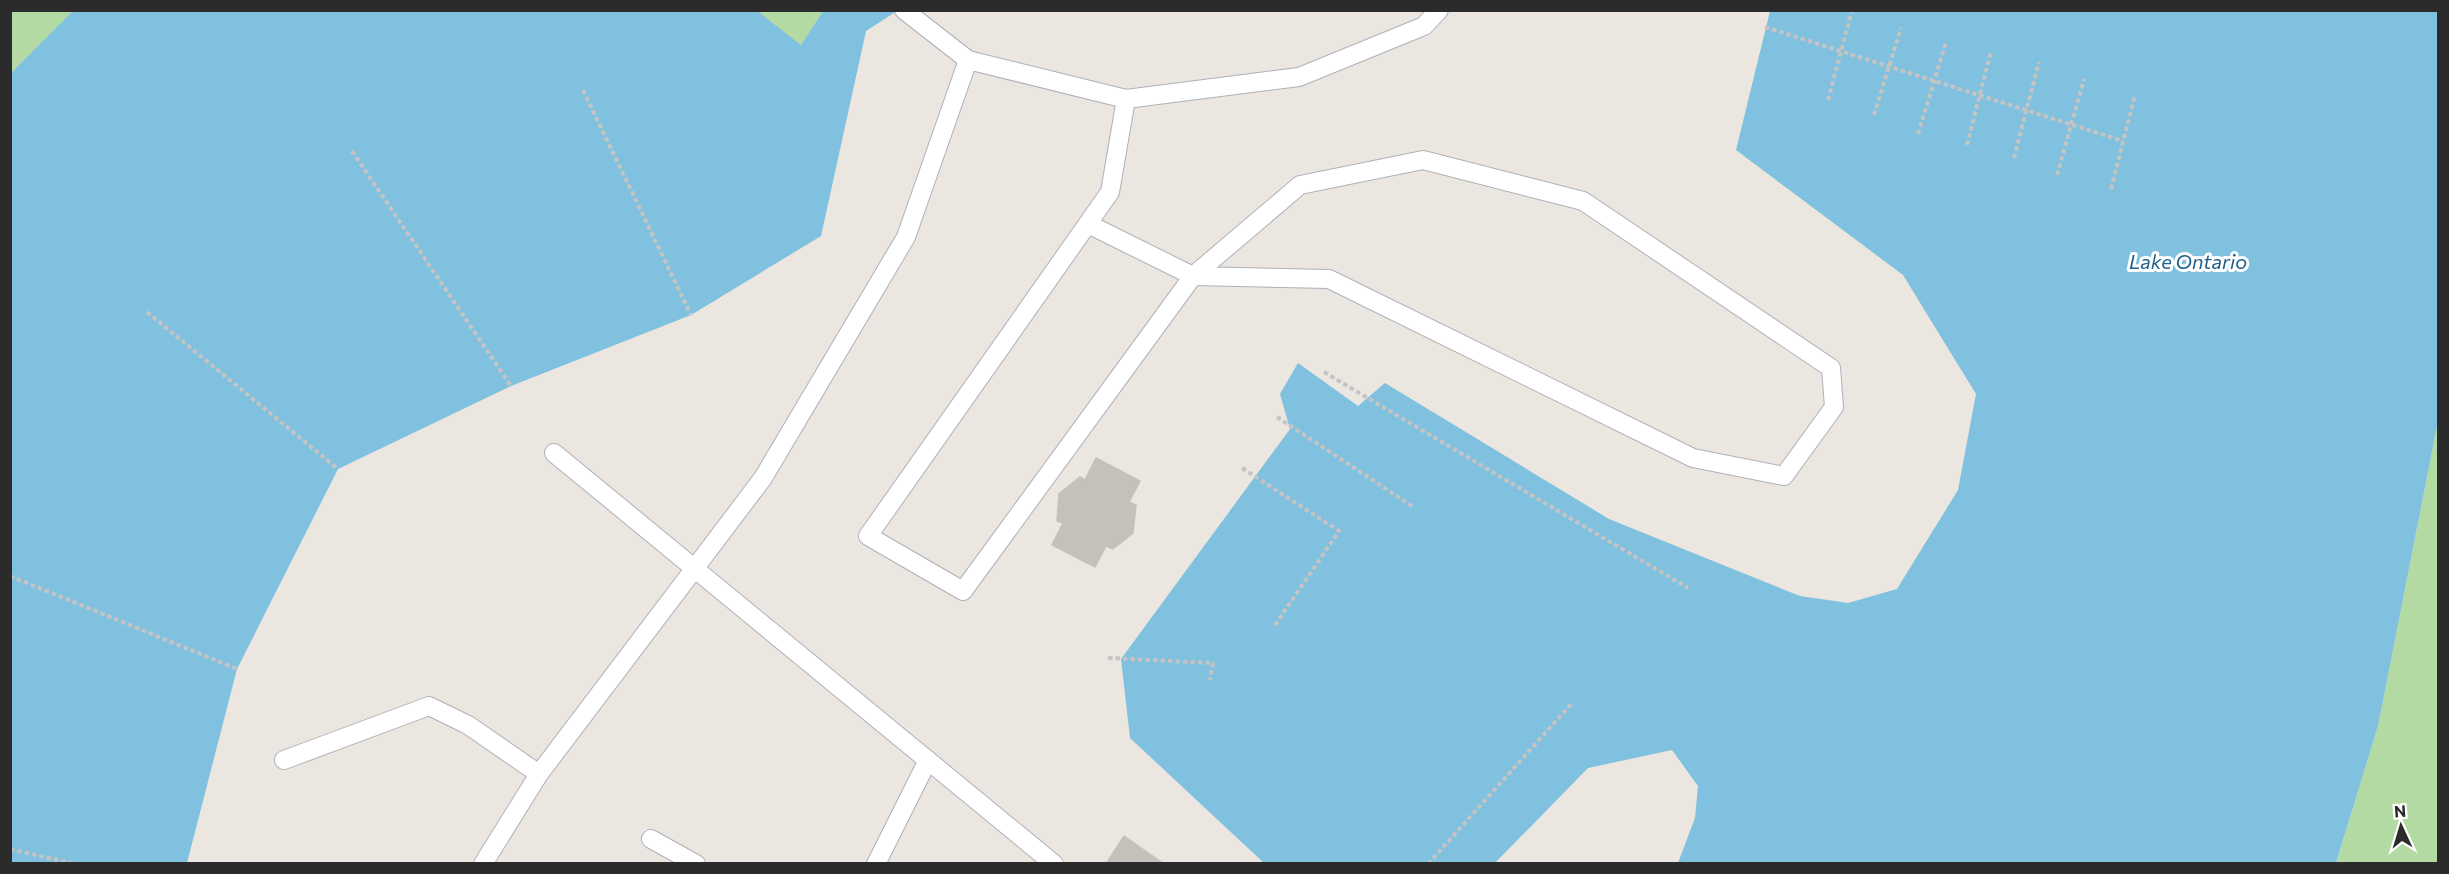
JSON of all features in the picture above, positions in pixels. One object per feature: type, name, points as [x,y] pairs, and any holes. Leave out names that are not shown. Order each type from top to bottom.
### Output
[{"type":"lane","points":[[905,12],[968,60],[1126,99],[1299,77],[1425,26],[1439,10]]},
{"type":"lane","points":[[483,864],[539,774],[763,478],[906,237],[968,60]]},
{"type":"lane","points":[[1088,224],[1193,276],[1329,279],[1693,458],[1784,476],[1834,407],[1831,368],[1583,201],[1423,160],[1300,185],[1193,276],[963,591],[868,536],[1110,192],[1126,99]]},
{"type":"lane","points":[[554,453],[1054,864]]},
{"type":"lane","points":[[284,760],[429,706],[468,725],[539,774]]},
{"type":"lane","points":[[876,864],[928,760]]},
{"type":"lane","points":[[651,838],[696,864]]},
{"type":"path","points":[[1828,100],[1852,10]]},
{"type":"path","points":[[1765,27],[2123,141]]},
{"type":"path","points":[[1874,115],[1901,28]]},
{"type":"path","points":[[1918,134],[1946,42]]},
{"type":"path","points":[[1967,145],[1991,51]]},
{"type":"path","points":[[2014,158],[2039,62]]},
{"type":"path","points":[[2057,176],[2084,80]]},
{"type":"path","points":[[583,90],[691,315]]},
{"type":"path","points":[[2110,189],[2135,96]]},
{"type":"path","points":[[352,151],[511,386]]},
{"type":"path","points":[[147,312],[338,469]]},
{"type":"path","points":[[1324,372],[1688,588]]},
{"type":"path","points":[[1277,417],[1416,508]]},
{"type":"path","points":[[1242,468],[1339,531],[1273,628]]},
{"type":"path","points":[[10,576],[237,669]]},
{"type":"path","points":[[1108,658],[1213,663],[1210,680]]},
{"type":"path","points":[[1428,864],[1572,703]]},
{"type":"path","points":[[10,849],[74,864]]},
{"type":"green space","points":[[11,11],[74,11],[11,73]]},
{"type":"green space","points":[[756,11],[823,11],[801,45]]},
{"type":"green space","points":[[2438,421],[2438,863],[2336,864],[2378,726]]},
{"type":"water","points":[[74,10],[756,10],[801,45],[823,11],[897,11],[866,31],[821,236],[691,315],[511,386],[338,469],[237,669],[187,863],[11,864],[11,73]]},
{"type":"water","name":"Lake Ontario","points":[[1770,11],[2438,11],[2438,421],[2378,726],[2336,863],[1678,863],[1695,818],[1698,786],[1672,750],[1588,768],[1495,863],[1264,863],[1130,738],[1121,659],[1290,429],[1280,394],[1298,363],[1358,406],[1385,383],[1609,519],[1800,596],[1848,603],[1897,589],[1958,490],[1976,394],[1903,275],[1736,150]]},
{"type":"building","points":[[1096,458],[1140,481],[1129,502],[1136,505],[1133,533],[1113,549],[1106,546],[1095,567],[1052,545],[1063,523],[1057,521],[1059,494],[1080,477],[1085,480]]},
{"type":"building","points":[[1124,836],[1164,864],[1106,864]]}]
